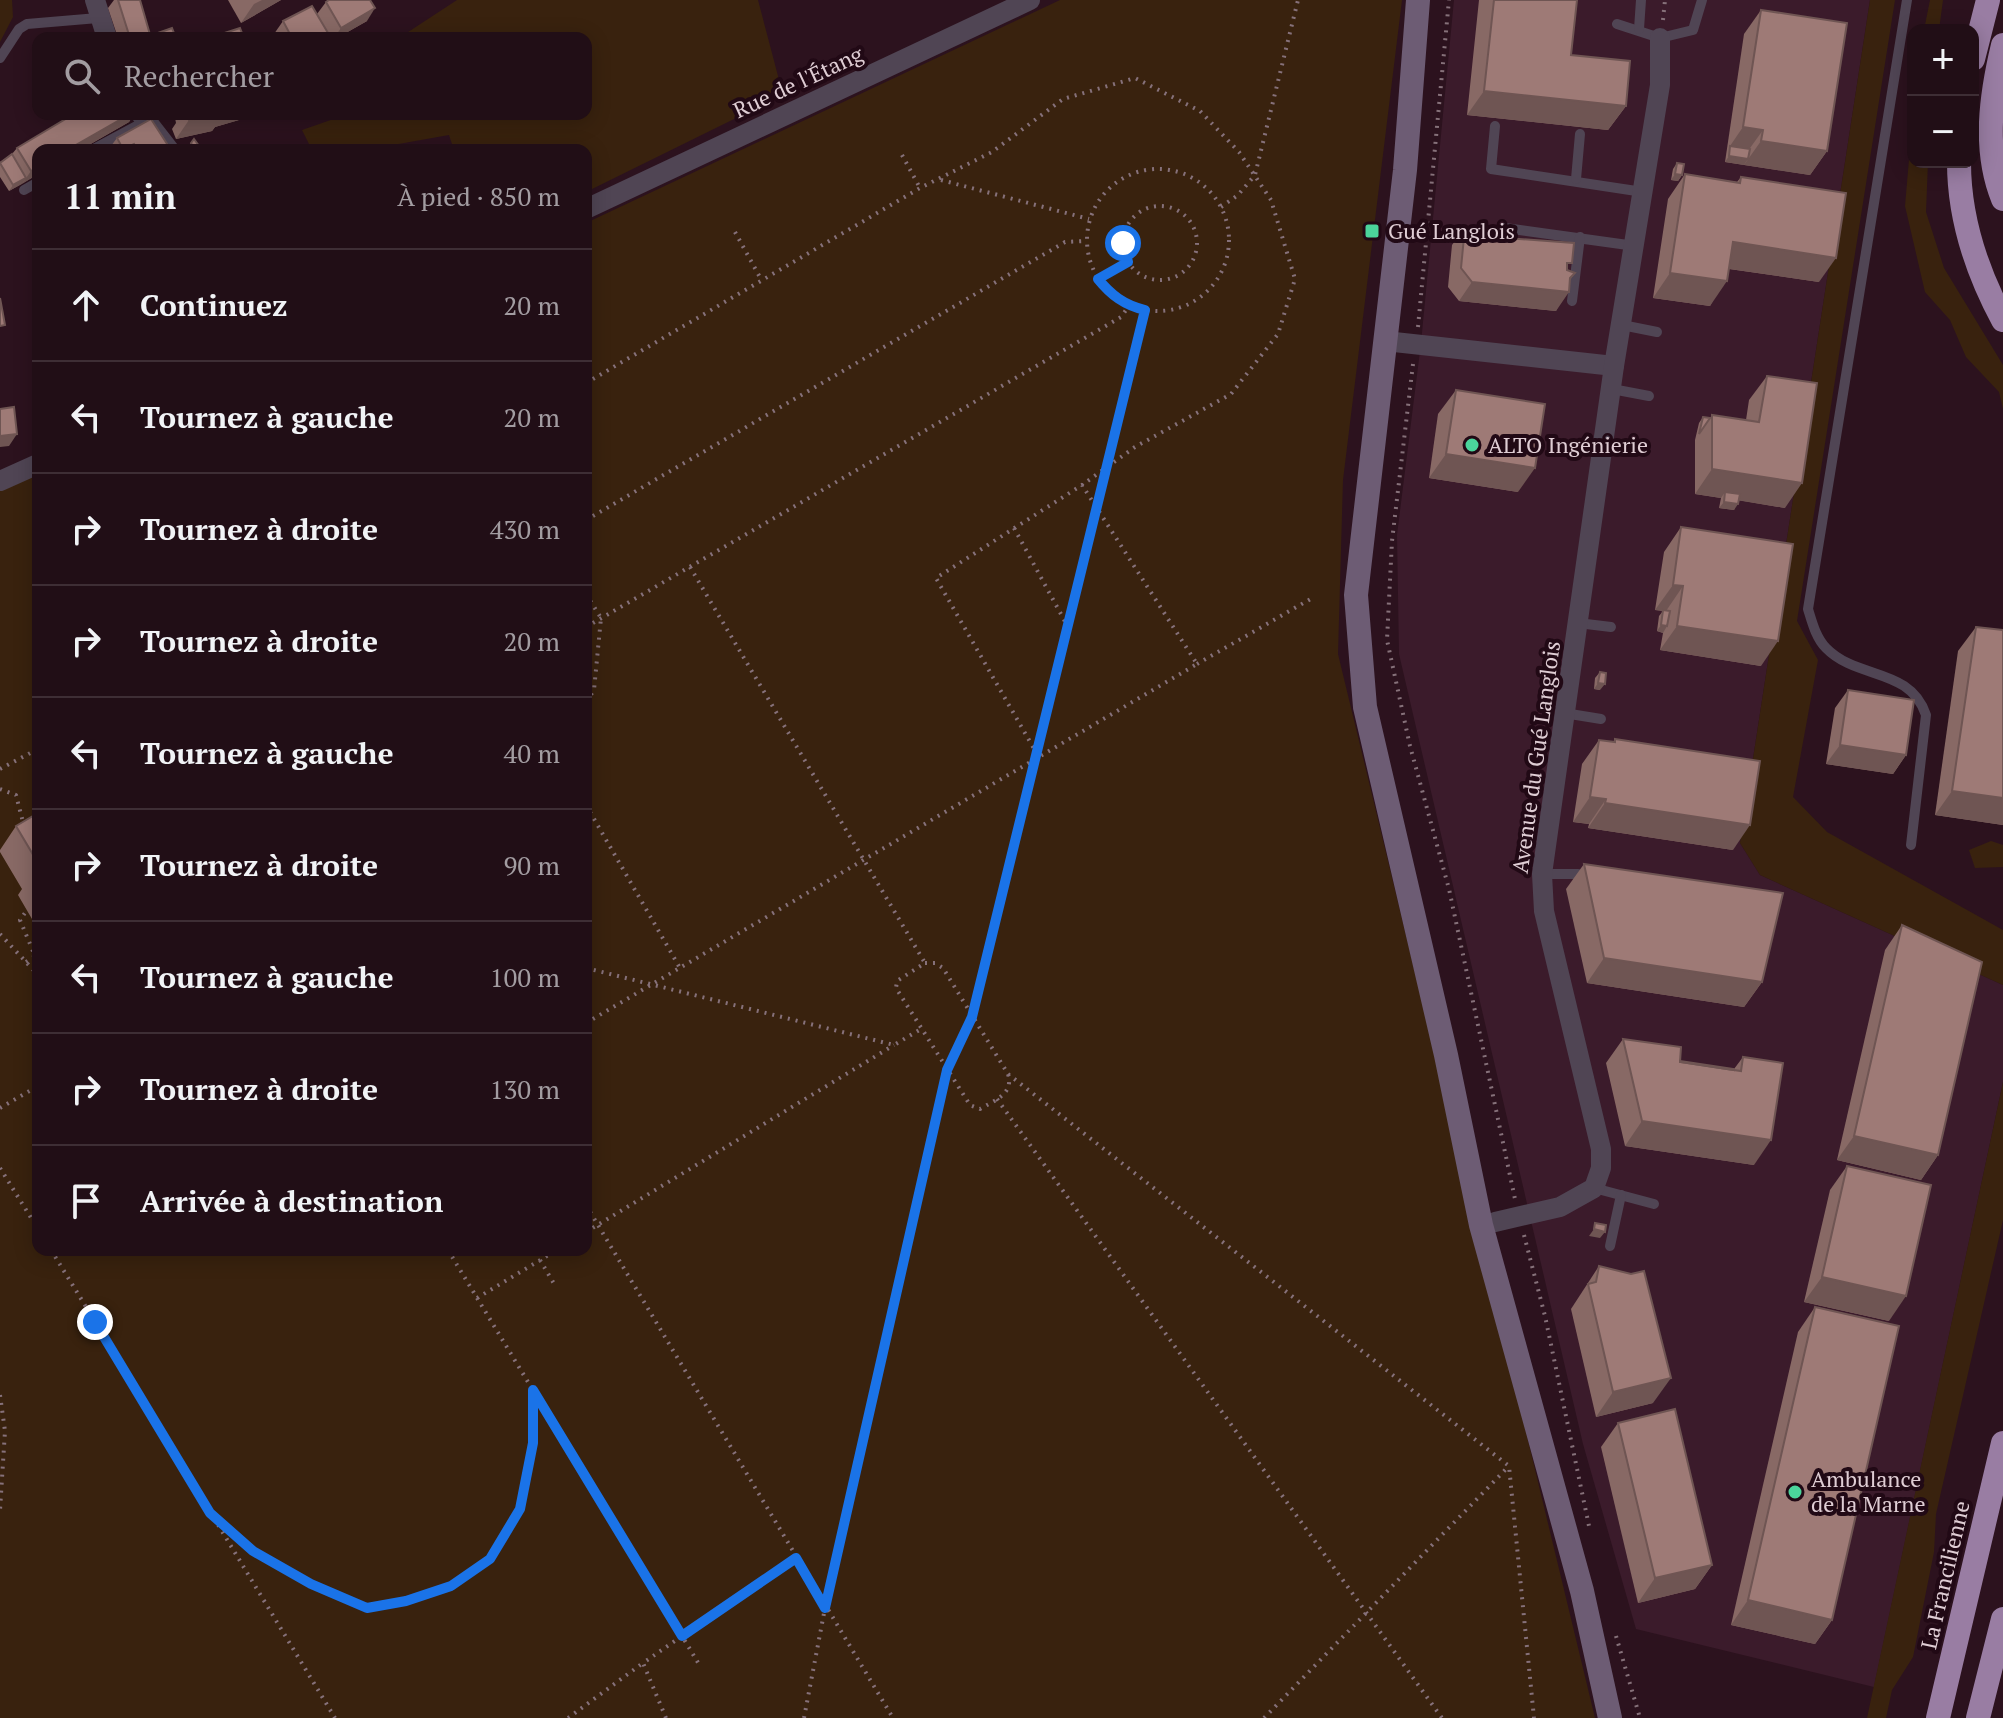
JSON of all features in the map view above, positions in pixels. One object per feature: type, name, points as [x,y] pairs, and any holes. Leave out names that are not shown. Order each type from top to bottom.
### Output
[{"type":"highway","points":[[1979,35],[1988,0]]},
{"type":"highway","points":[[2003,45],[1990,130],[1995,176],[2003,199]]},
{"type":"highway","points":[[1959,168],[1963,214],[1974,257],[2003,320]]},
{"type":"highway","name":"La Francilienne","points":[[1938,1718],[2003,1443]]},
{"type":"highway","points":[[1978,1718],[2003,1619]]},
{"type":"main road","points":[[1418,0],[1405,170],[1360,550],[1358,644],[1365,707],[1446,1055],[1484,1238],[1582,1591],[1610,1718]]},
{"type":"main road","points":[[1446,1055],[1507,1219],[1517,1349]]},
{"type":"street","name":"Rue de l'Étang","points":[[592,206],[1030,0]]},
{"type":"street","points":[[97,9],[105,32]]},
{"type":"street","name":"Avenue du Gué Langlois","points":[[1594,1188],[1601,1168],[1601,1149],[1544,911],[1542,874],[1614,366],[1660,85],[1660,38]]},
{"type":"street","points":[[150,120],[165,144]]},
{"type":"street","points":[[1385,341],[1614,366]]},
{"type":"street","points":[[0,481],[32,467]]},
{"type":"street","points":[[1507,1219],[1560,1207],[1594,1188]]},
{"type":"lane","points":[[1639,29],[1641,0]]},
{"type":"lane","points":[[1617,24],[1660,38],[1693,30],[1702,0]]},
{"type":"lane","points":[[1907,0],[1808,609],[1825,647],[1845,663],[1904,683],[1921,699],[1926,715],[1911,845]]},
{"type":"lane","points":[[0,58],[19,29],[27,24],[97,9]]},
{"type":"lane","points":[[102,144],[141,120]]},
{"type":"lane","points":[[1495,126],[1491,169],[1576,179],[1643,192]]},
{"type":"lane","points":[[1576,179],[1580,134]]},
{"type":"lane","points":[[24,190],[32,185]]},
{"type":"lane","points":[[1505,228],[1635,246]]},
{"type":"lane","points":[[1572,301],[1580,237]]},
{"type":"lane","points":[[1622,325],[1657,332]]},
{"type":"lane","points":[[1612,389],[1649,396]]},
{"type":"lane","points":[[1578,623],[1611,627]]},
{"type":"lane","points":[[1564,713],[1601,719]]},
{"type":"lane","points":[[1542,874],[1578,874]]},
{"type":"lane","points":[[1594,1188],[1654,1204]]},
{"type":"lane","points":[[1610,1246],[1621,1195]]},
{"type":"path","points":[[1221,207],[1238,195],[1255,175],[1298,0]]},
{"type":"path","points":[[1449,0],[1416,344],[1392,541],[1387,640],[1410,746],[1449,889],[1507,1219],[1545,1316],[1591,1533]]},
{"type":"path","points":[[592,378],[920,188],[992,152],[1063,99],[1135,78],[1200,111],[1239,152],[1271,200],[1295,279],[1278,334],[1231,394],[1135,447],[1082,485],[936,578],[1039,756]]},
{"type":"path","points":[[902,155],[920,188]]},
{"type":"path","points":[[1153,169],[1176,171],[1198,181],[1221,207],[1230,241],[1226,264],[1214,285],[1197,301],[1175,310],[1145,310],[1129,306],[1111,295],[1098,279],[1089,260],[1086,241],[1089,219],[1098,200],[1112,185],[1130,174],[1153,169]]},
{"type":"path","points":[[938,179],[1089,219]]},
{"type":"path","points":[[1163,206],[1176,209],[1194,226],[1197,250],[1185,272],[1174,278],[1150,279],[1139,274],[1128,262],[1123,243],[1125,231],[1140,212],[1163,206]]},
{"type":"path","points":[[735,232],[762,281]]},
{"type":"path","points":[[592,517],[1065,242],[1086,241]]},
{"type":"path","points":[[1098,279],[1128,262]]},
{"type":"path","points":[[592,623],[1121,317],[1129,306]]},
{"type":"path","points":[[804,1718],[825,1608],[947,1070],[972,1017],[1039,756],[1145,310]]},
{"type":"path","points":[[1082,485],[1197,664]]},
{"type":"path","points":[[1014,528],[1069,630]]},
{"type":"path","points":[[690,567],[925,963]]},
{"type":"path","points":[[592,1019],[1314,597]]},
{"type":"path","points":[[592,604],[601,618],[592,693]]},
{"type":"path","points":[[0,769],[32,752]]},
{"type":"path","points":[[0,789],[16,795],[26,835]]},
{"type":"path","points":[[592,815],[680,968]]},
{"type":"path","points":[[27,910],[20,920],[32,949]]},
{"type":"path","points":[[0,934],[32,968]]},
{"type":"path","points":[[26,962],[32,958]]},
{"type":"path","points":[[1008,1074],[1009,1087],[997,1099],[980,1109],[970,1105],[896,988],[897,981],[925,963],[935,963],[943,968],[1008,1074],[1509,1466],[1534,1718]]},
{"type":"path","points":[[592,969],[894,1045]]},
{"type":"path","points":[[592,1228],[921,1029]]},
{"type":"path","points":[[0,1108],[32,1089]]},
{"type":"path","points":[[997,1099],[1442,1718]]},
{"type":"path","points":[[0,1168],[32,1219]]},
{"type":"path","points":[[592,1215],[893,1718]]},
{"type":"path","points":[[55,1256],[335,1718]]},
{"type":"path","points":[[452,1256],[700,1666]]},
{"type":"path","points":[[477,1298],[547,1256]]},
{"type":"path","points":[[540,1260],[556,1287]]},
{"type":"path","points":[[210,1513],[253,1551],[311,1584],[367,1608],[406,1601],[451,1586],[490,1559],[520,1509],[533,1443],[533,1390]]},
{"type":"path","points":[[0,1395],[5,1431],[0,1510]]},
{"type":"path","points":[[1264,1718],[1509,1466]]},
{"type":"path","points":[[568,1718],[796,1558]]},
{"type":"path","points":[[1615,1633],[1640,1718]]},
{"type":"path","points":[[643,1663],[666,1718]]},
{"type":"shaded area","points":[[0,0],[12,0],[13,17],[0,42]]},
{"type":"shaded area","points":[[457,0],[758,0],[783,95],[592,189],[592,144],[452,144],[449,135],[399,144],[309,144],[302,130],[331,120],[592,120],[592,32],[408,32]]},
{"type":"shaded area","points":[[1060,0],[1402,0],[1343,480],[1338,654],[1595,1718],[0,1718],[0,490],[32,476],[32,1256],[592,1256],[592,220]]},
{"type":"shaded area","points":[[1454,0],[1870,0],[1740,843],[1760,875],[2003,985],[2003,1082],[1874,1687],[1636,1629],[1583,1444],[1399,654],[1397,535],[1421,343]]},
{"type":"shaded area","points":[[1870,0],[1895,0],[1797,621],[1818,660],[1793,797],[1827,832],[2003,930],[2003,985],[1760,875],[1740,843]]},
{"type":"shaded area","points":[[1930,0],[1943,0],[1940,24],[1925,24]]},
{"type":"shaded area","points":[[1908,168],[1928,168],[1926,212],[1944,268],[2003,365],[2003,409],[1999,392],[1966,357],[1950,320],[1925,292],[1905,206]]},
{"type":"shaded area","points":[[1991,841],[2003,845],[2003,867],[1975,868],[1969,850]]},
{"type":"shaded area","points":[[2003,1082],[2003,1220],[1936,1514],[1934,1552],[1913,1657],[1892,1690],[1886,1718],[1867,1718]]},
{"type":"building","points":[[118,0],[140,0],[149,32],[128,32]]},
{"type":"building","points":[[370,0],[375,8],[341,28],[326,2]]},
{"type":"building","points":[[1494,0],[1577,0],[1571,55],[1630,61],[1626,106],[1484,91]]},
{"type":"building","points":[[312,6],[327,32],[289,32],[283,21]]},
{"type":"building","points":[[1761,10],[1847,23],[1827,151],[1761,141],[1763,130],[1743,127]]},
{"type":"building","points":[[64,120],[120,120],[78,144],[32,144],[31,171],[17,148]]},
{"type":"building","points":[[152,120],[167,144],[120,144],[117,138]]},
{"type":"building","points":[[1730,146],[1750,149],[1748,159],[1729,156]]},
{"type":"building","points":[[12,154],[26,178],[13,185],[0,163]]},
{"type":"building","points":[[1677,163],[1684,164],[1682,175],[1675,174]]},
{"type":"building","points":[[1685,174],[1740,183],[1741,177],[1846,193],[1836,258],[1733,242],[1727,281],[1670,273]]},
{"type":"building","points":[[1465,227],[1479,228],[1478,236],[1574,243],[1572,263],[1567,263],[1567,270],[1575,273],[1570,278],[1569,292],[1472,282],[1461,268]]},
{"type":"building","points":[[0,298],[5,325],[0,326]]},
{"type":"building","points":[[1767,376],[1817,383],[1802,483],[1712,469],[1712,415],[1759,422]]},
{"type":"building","points":[[1456,390],[1545,404],[1535,468],[1446,454]]},
{"type":"building","points":[[14,407],[17,434],[0,436],[0,409]]},
{"type":"building","points":[[1703,417],[1710,418],[1699,434]]},
{"type":"building","points":[[1725,492],[1740,494],[1738,504],[1724,502]]},
{"type":"building","points":[[1681,527],[1793,544],[1778,641],[1677,626],[1683,586],[1673,585]]},
{"type":"building","points":[[1663,610],[1670,611],[1667,626],[1661,625]]},
{"type":"building","points":[[1976,627],[2003,630],[2003,798],[1952,791]]},
{"type":"building","points":[[1600,672],[1606,673],[1605,684],[1598,683]]},
{"type":"building","points":[[1848,690],[1914,700],[1906,755],[1840,745]]},
{"type":"building","points":[[1615,739],[1760,761],[1750,825],[1605,803],[1606,799],[1590,797],[1599,740],[1615,742]]},
{"type":"building","points":[[32,817],[32,853],[16,826]]},
{"type":"building","points":[[1584,864],[1783,893],[1762,982],[1604,958]]},
{"type":"building","points":[[1902,925],[1982,962],[1938,1155],[1854,1136]]},
{"type":"building","points":[[1623,1039],[1681,1047],[1680,1062],[1741,1071],[1743,1057],[1783,1063],[1771,1140],[1642,1121]]},
{"type":"building","points":[[1680,1062],[1734,1069],[1734,1070]]},
{"type":"building","points":[[1847,1166],[1931,1185],[1906,1296],[1822,1277]]},
{"type":"building","points":[[1595,1223],[1606,1225],[1605,1232],[1594,1229]]},
{"type":"building","points":[[1599,1266],[1631,1274],[1644,1271],[1671,1378],[1613,1392],[1588,1284],[1596,1282]]},
{"type":"building","points":[[1815,1307],[1899,1326],[1832,1620],[1748,1600]]},
{"type":"building","points":[[1675,1409],[1712,1565],[1655,1578],[1618,1423]]},
{"type":"place","name":"Gué Langlois","points":[[1372,231]]},
{"type":"place","name":"ALTO Ingénierie","points":[[1472,445]]},
{"type":"place","name":"Ambulance de la Marne","points":[[1795,1492]]},
{"type":"route","points":[[95,1322],[210,1513],[253,1551],[311,1584],[367,1608],[406,1601],[451,1586],[490,1559],[520,1509],[533,1443],[533,1390],[682,1636],[796,1558],[825,1608],[947,1070],[972,1017],[1039,756],[1145,310],[1129,306],[1111,295],[1098,279],[1128,262],[1123,243]]}]
